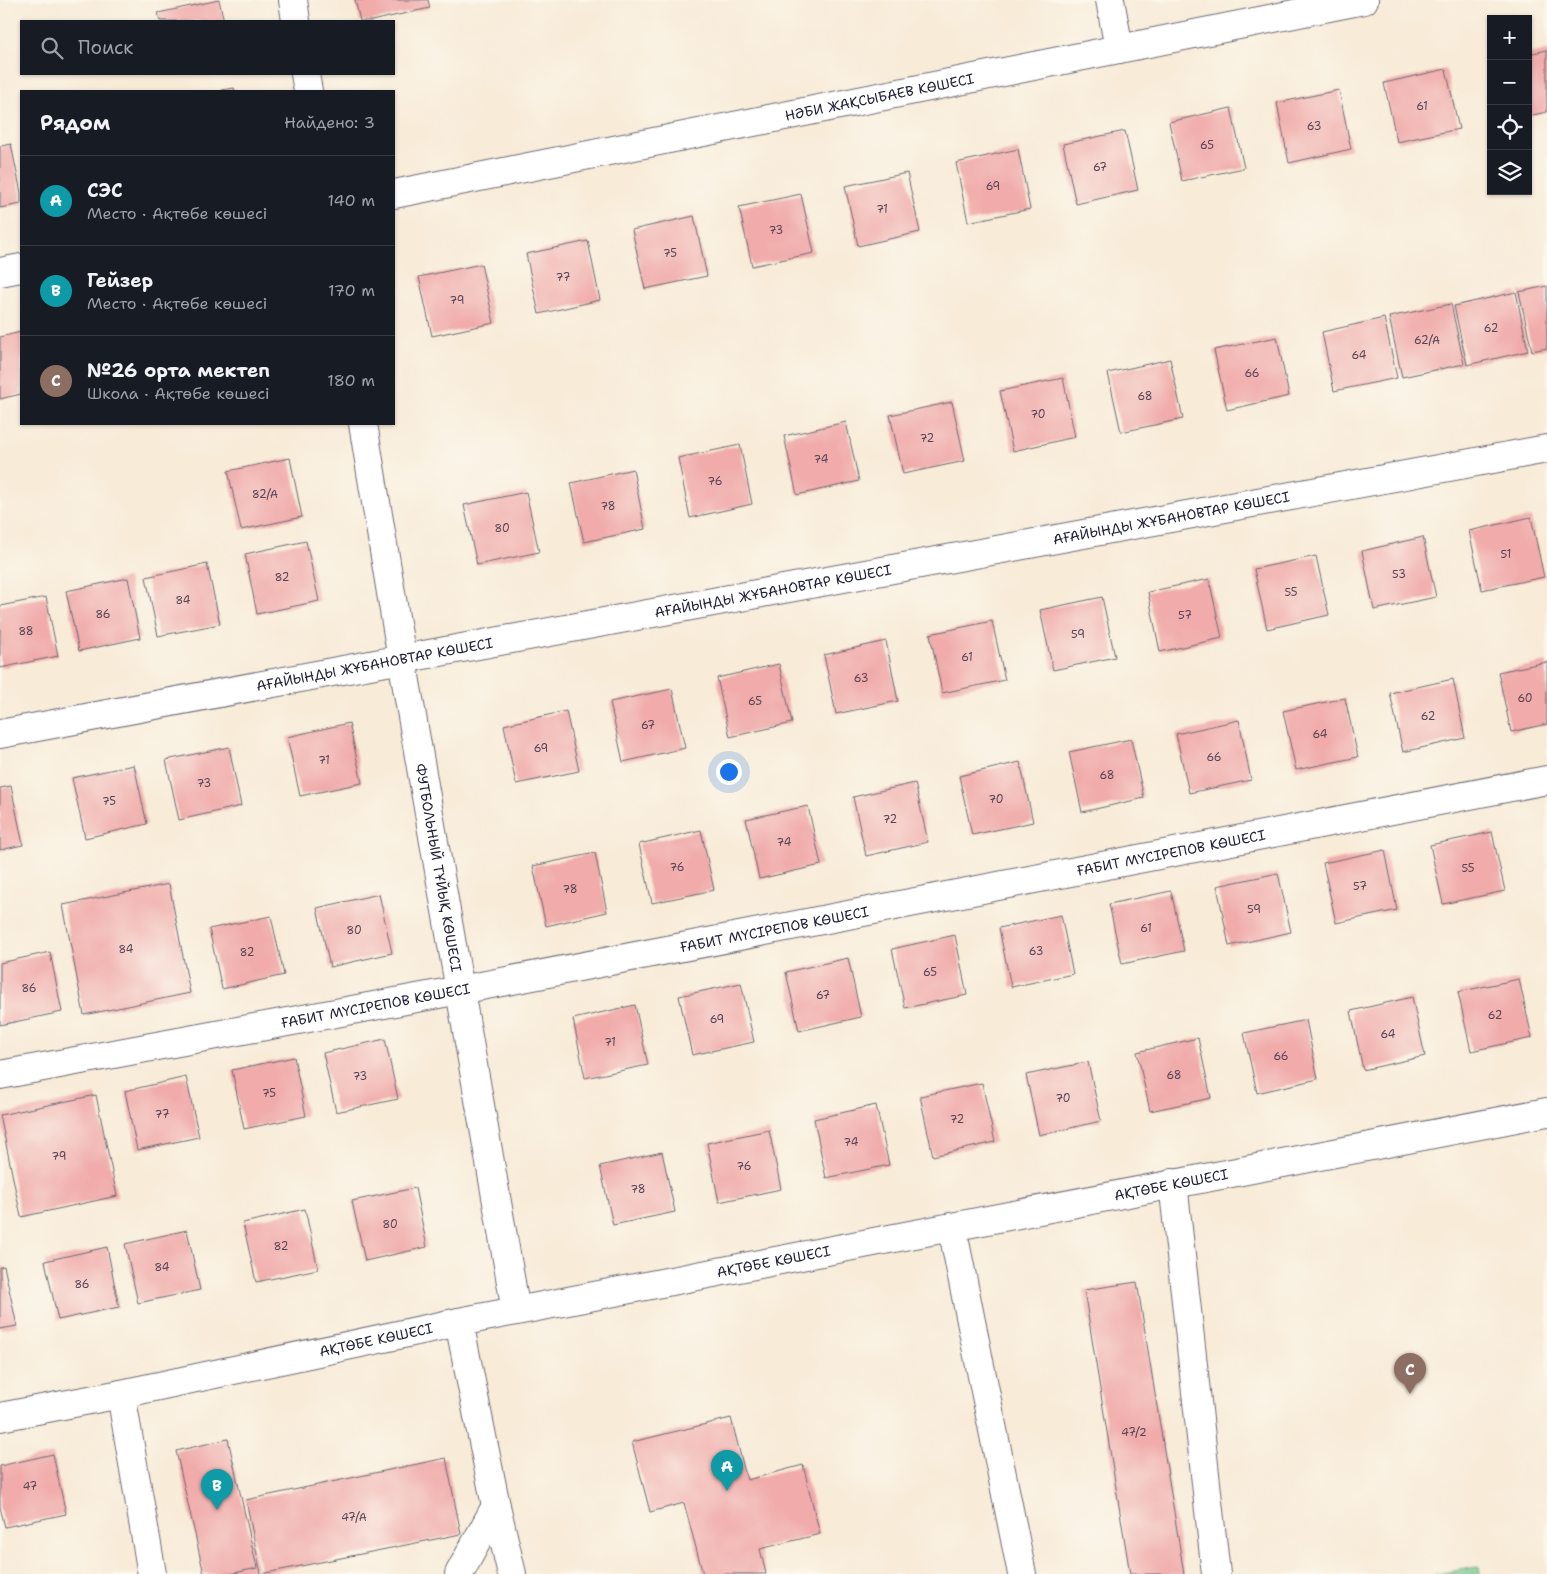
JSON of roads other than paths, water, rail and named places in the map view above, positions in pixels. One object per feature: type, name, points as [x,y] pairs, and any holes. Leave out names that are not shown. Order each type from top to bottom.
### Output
[{"type":"street","points":[[293,0],[296,20]]},
{"type":"street","points":[[1110,0],[1119,49]]},
{"type":"street","name":"НӘБИ ЖАҚСЫБАЕВ КӨШЕСІ","points":[[395,194],[1364,0]]},
{"type":"street","points":[[305,75],[308,90]]},
{"type":"street","points":[[0,272],[20,268]]},
{"type":"street","name":"ФУТБОЛЬНЫЙ ТҰЙЫҚ КӨШЕСІ","points":[[363,425],[402,659],[516,1311]]},
{"type":"street","name":"АҒАЙЫНДЫ ЖҰБАНОВТАР КӨШЕСІ","points":[[0,734],[1547,449]]},
{"type":"street","name":"ҒАБИТ МҮСІРЕПОВ КӨШЕСІ","points":[[0,1075],[460,990],[1547,780]]},
{"type":"street","name":"АҚТӨБЕ КӨШЕСІ","points":[[0,1417],[121,1394],[459,1322],[1547,1112]]},
{"type":"street","points":[[1173,1183],[1216,1574]]},
{"type":"street","points":[[952,1227],[1022,1574]]},
{"type":"street","points":[[459,1322],[496,1506],[512,1574]]},
{"type":"street","points":[[121,1394],[152,1574]]},
{"type":"street","points":[[459,1574],[496,1506]]},
{"type":"place","name":"№26 орта мектеп","points":[[1410,1394]]},
{"type":"place","name":"СЭС","points":[[727,1491]]},
{"type":"place","name":"Гейзер","points":[[217,1510]]}]
